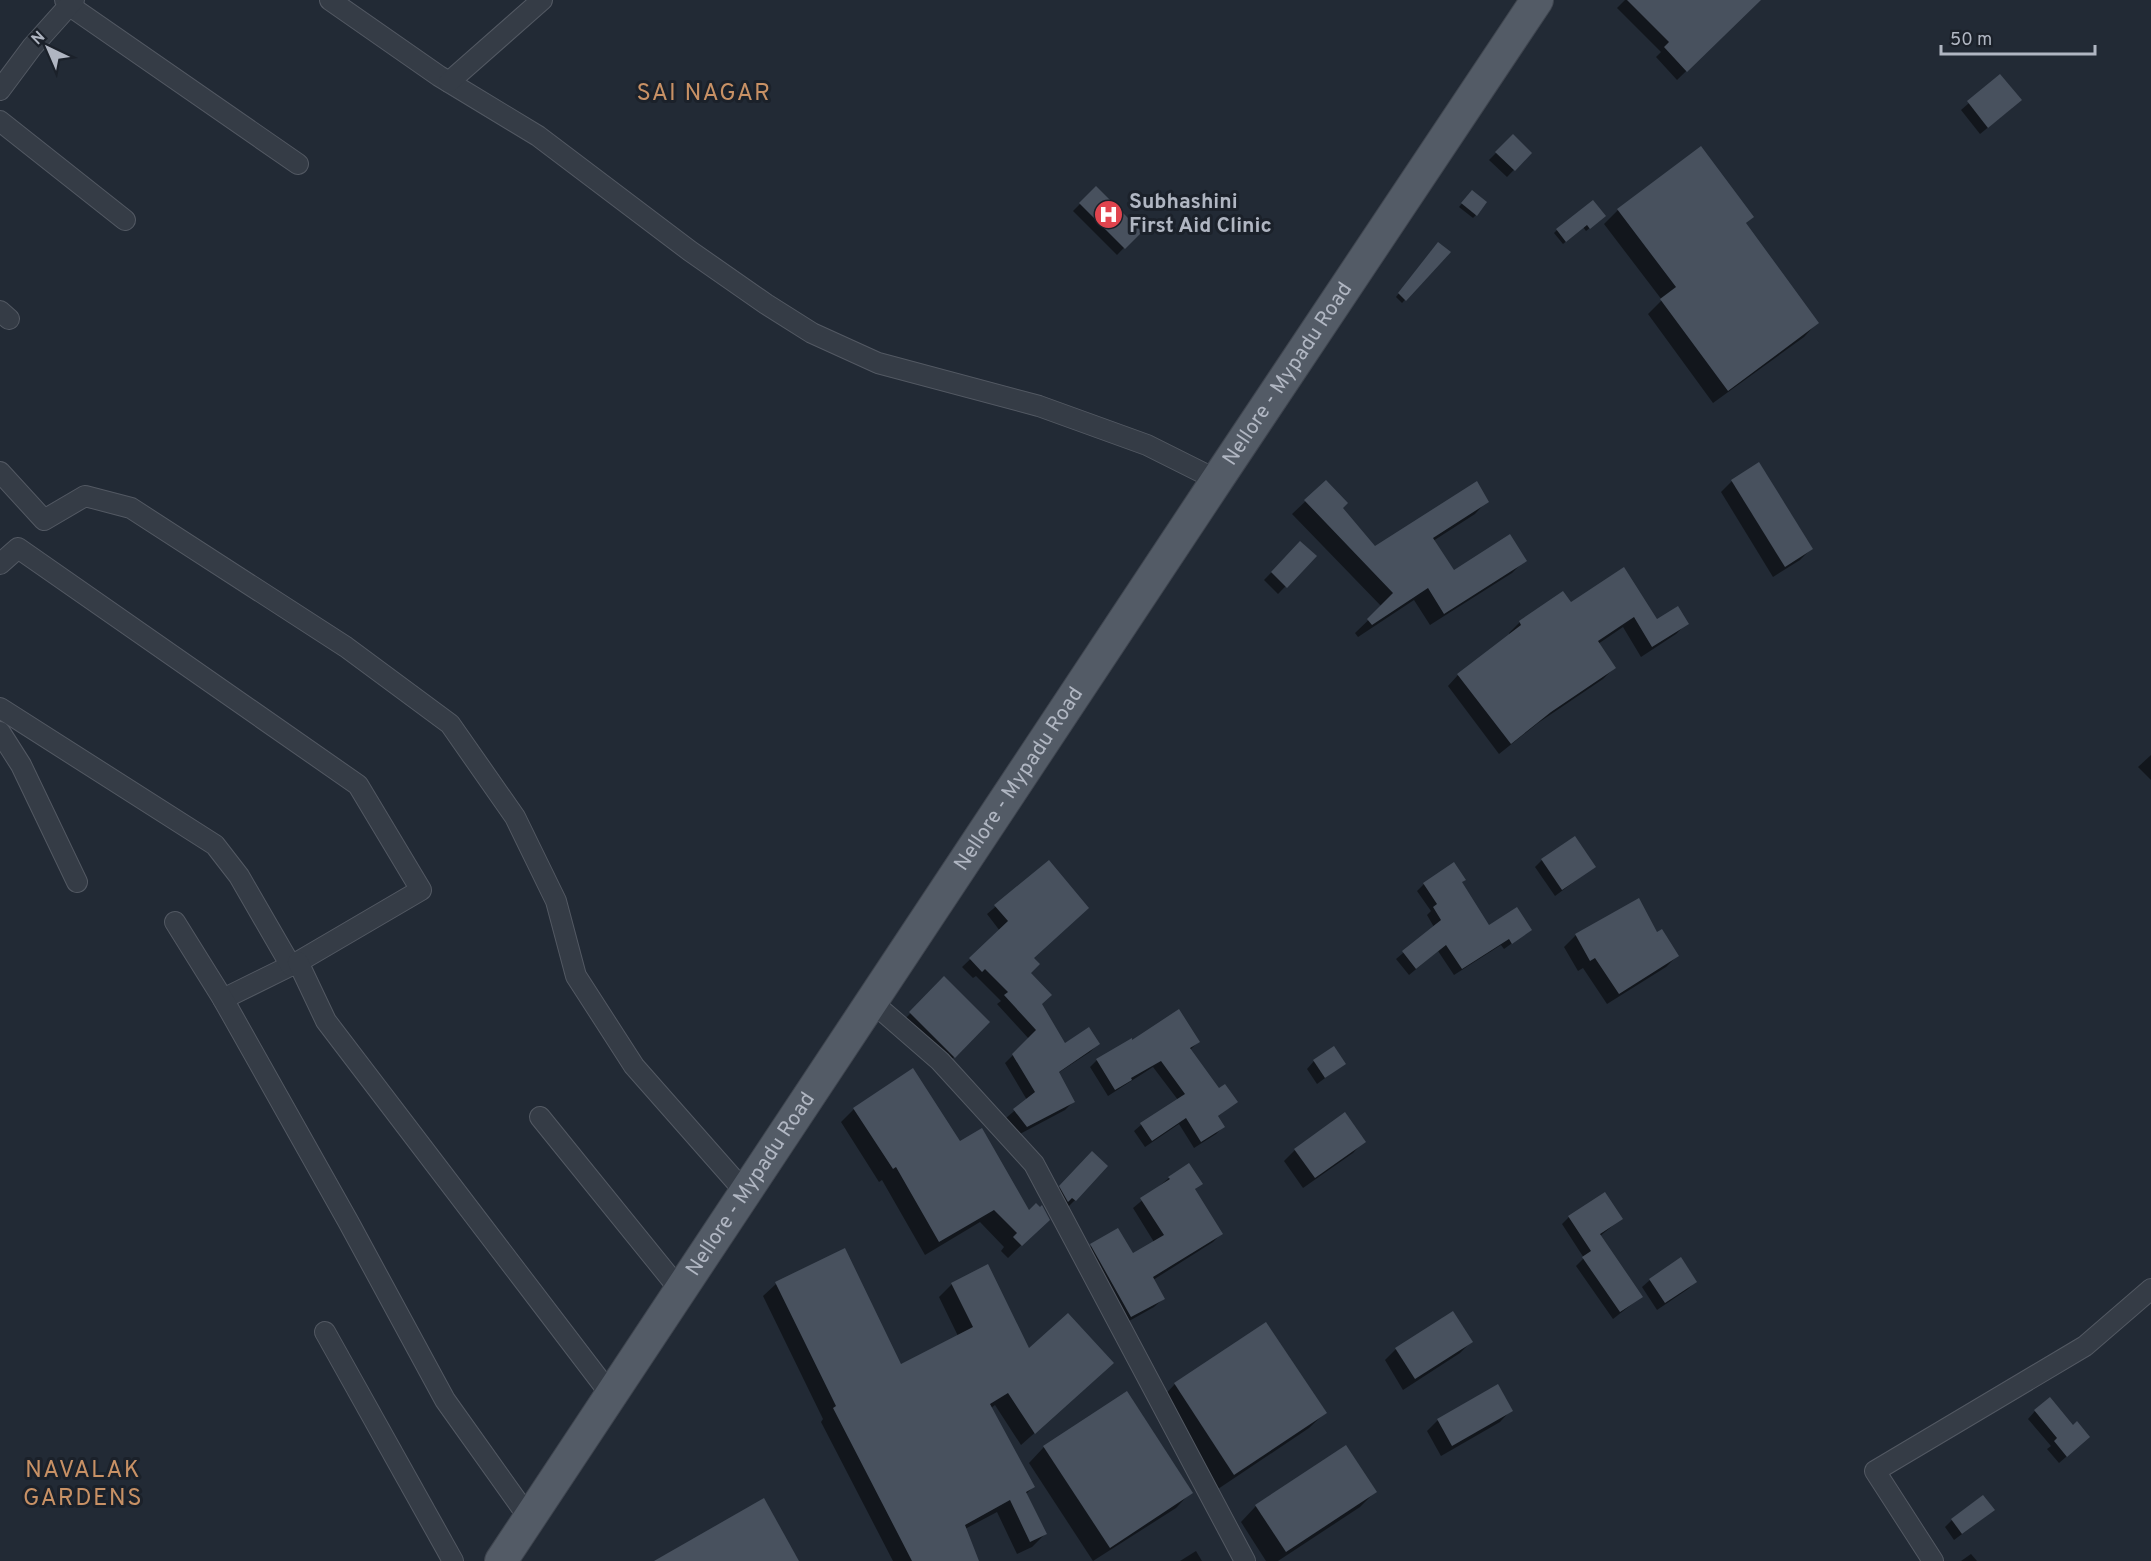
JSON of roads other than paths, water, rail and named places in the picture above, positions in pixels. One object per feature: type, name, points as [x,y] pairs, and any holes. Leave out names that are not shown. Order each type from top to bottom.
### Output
[{"type":"main road","name":"Nellore - Mypadu Road","points":[[501,1561],[1538,0]]},
{"type":"street","points":[[330,0],[449,82],[538,136],[690,251],[812,333],[878,363],[1039,406],[1147,446],[1217,480]]},
{"type":"street","points":[[449,82],[542,0]]},
{"type":"street","points":[[0,90],[70,2],[298,164]]},
{"type":"street","points":[[0,121],[126,220]]},
{"type":"street","points":[[0,472],[44,520],[85,496],[131,508],[346,647],[450,724],[515,818],[556,902],[576,976],[634,1066],[745,1192]]},
{"type":"street","points":[[0,564],[18,548],[358,785],[421,890],[295,964],[223,999]]},
{"type":"street","points":[[0,708],[215,845],[239,876],[295,964],[326,1021],[611,1395]]},
{"type":"street","points":[[0,732],[21,765],[77,882]]},
{"type":"street","points":[[175,922],[223,999],[445,1400],[529,1518]]},
{"type":"street","points":[[871,1001],[940,1061],[1034,1164],[1245,1561]]},
{"type":"street","points":[[540,1117],[680,1290]]},
{"type":"street","points":[[1933,1561],[1875,1471],[2085,1346],[2151,1289]]},
{"type":"street","points":[[325,1332],[453,1561]]},
{"type":"place","name":"Subhashini First Aid Clinic","points":[[1108,214]]},
{"type":"district","name":"SAI NAGAR","points":[[704,94]]},
{"type":"district","name":"NAVALAK GARDENS","points":[[83,1485]]}]
